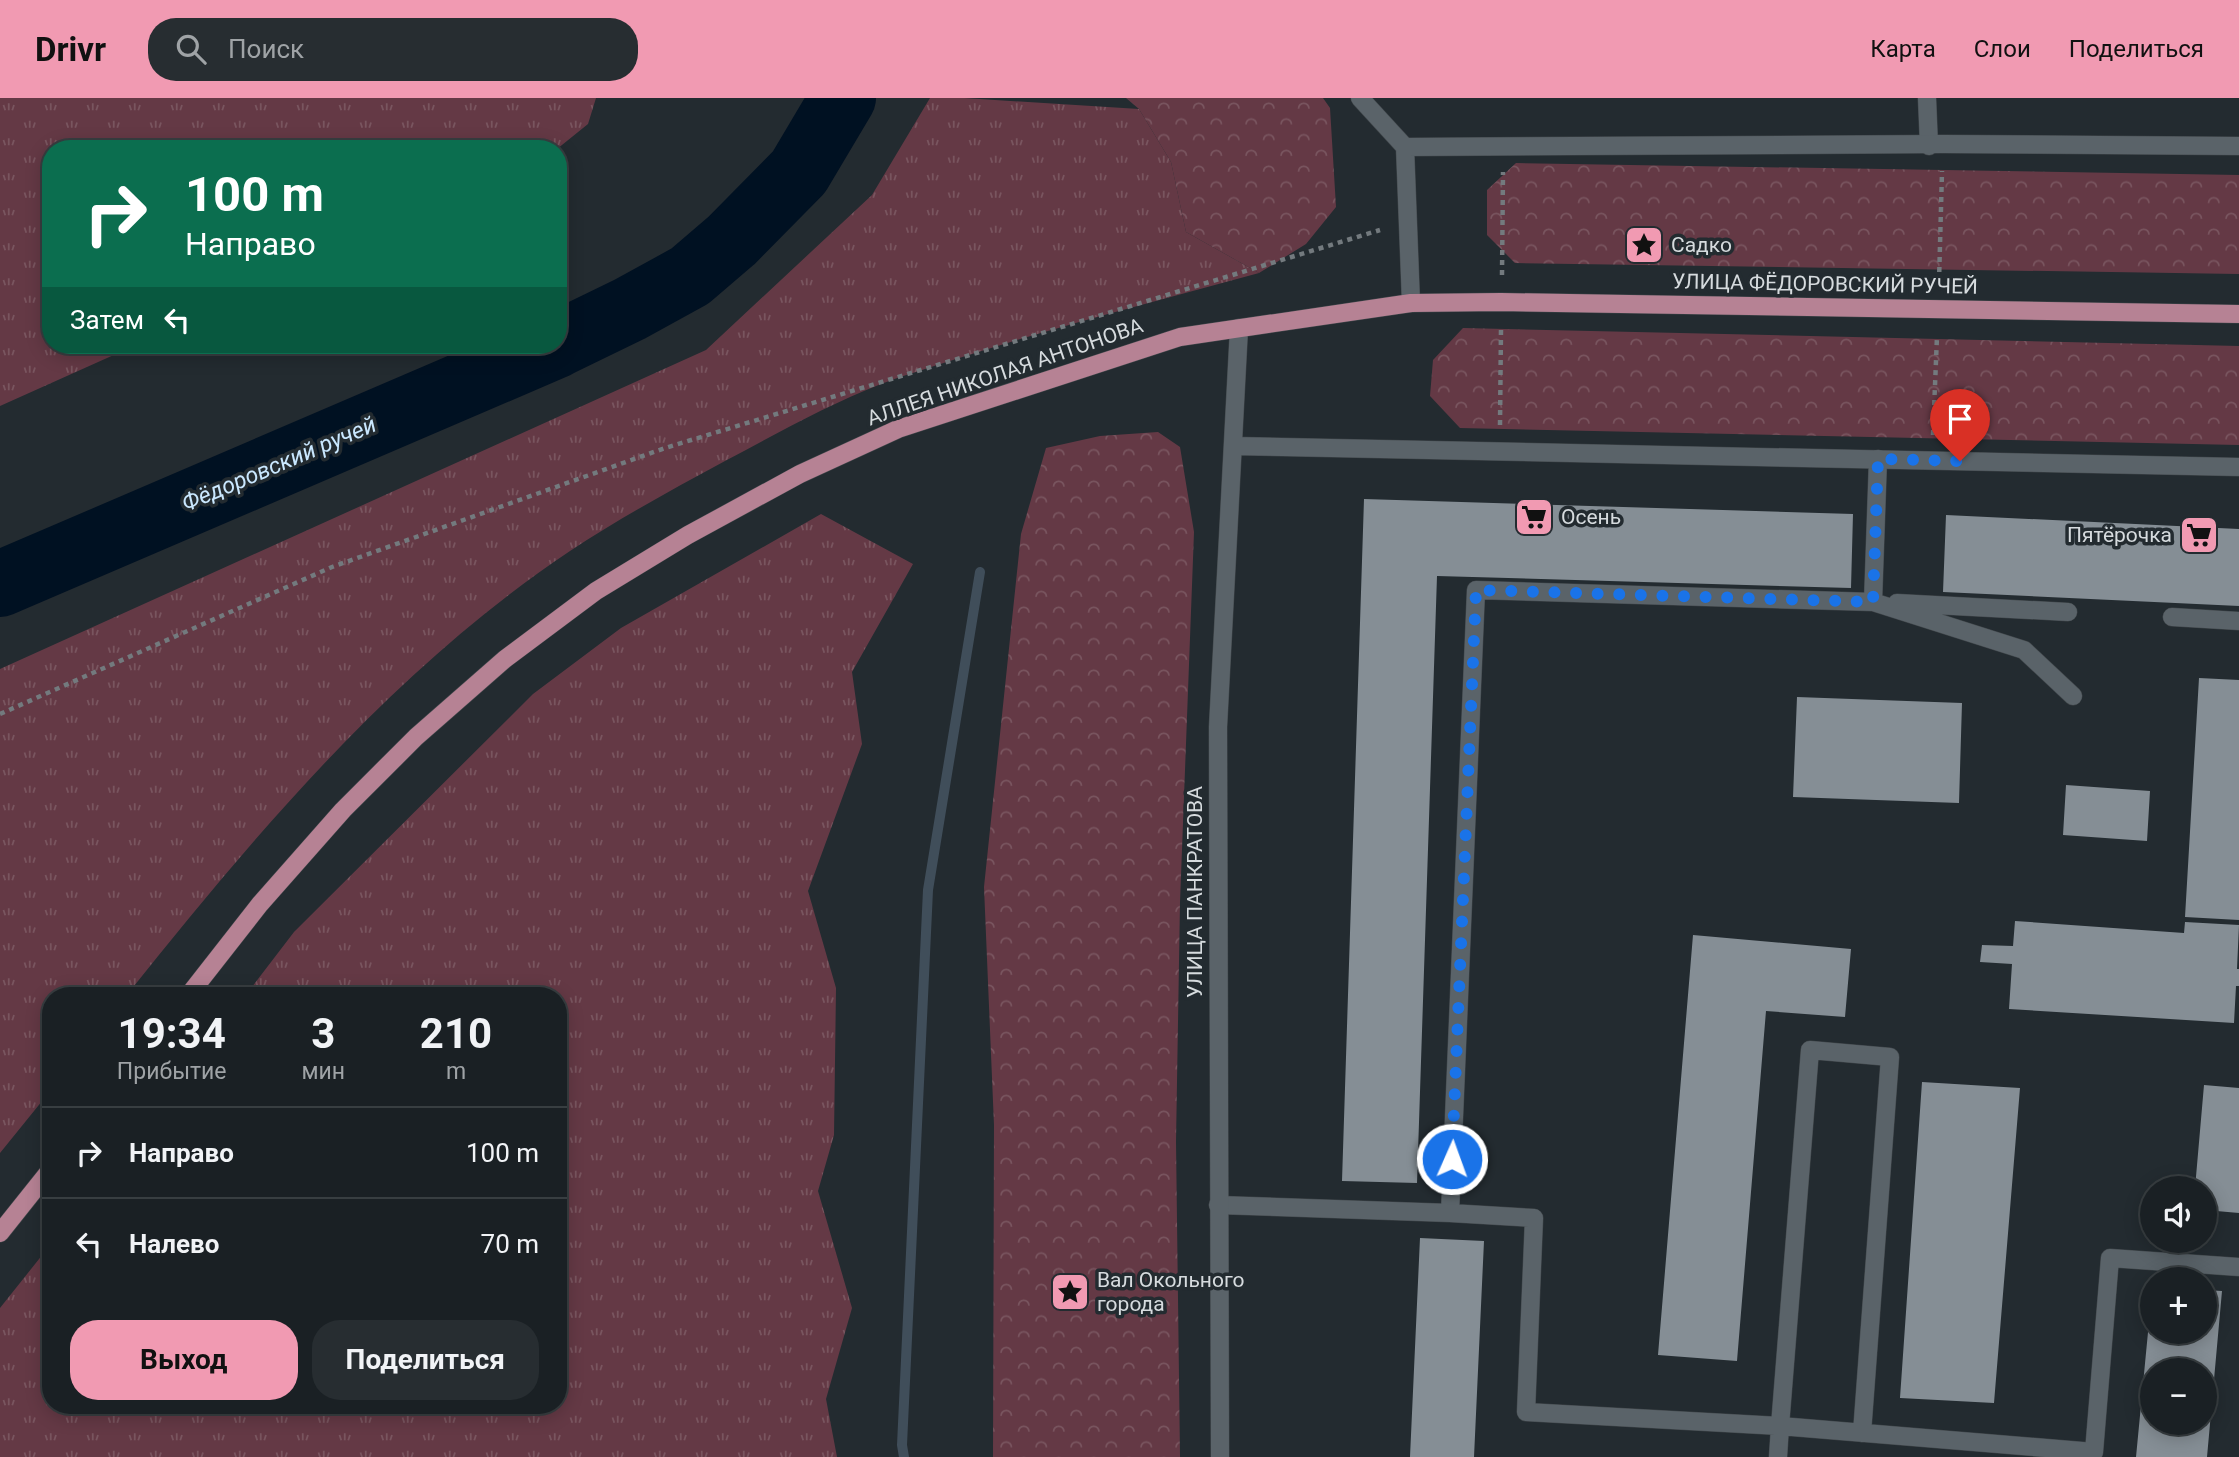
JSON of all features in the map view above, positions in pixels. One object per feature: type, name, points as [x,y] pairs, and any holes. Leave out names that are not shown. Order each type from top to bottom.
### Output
[{"type":"main road","name":"УЛИЦА ФЁДОРОВСКИЙ РУЧЕЙ","points":[[1411,303],[1502,302],[2239,314]]},
{"type":"main road","name":"АЛЛЕЯ НИКОЛАЯ АНТОНОВА","points":[[195,987],[279,883],[343,810],[416,737],[505,659],[596,591],[688,535],[778,486],[898,429],[1180,337],[1411,303]]},
{"type":"main road","points":[[0,1233],[42,1180]]},
{"type":"street","points":[[1360,98],[1405,147],[1411,303]]},
{"type":"street","points":[[1927,98],[1929,146]]},
{"type":"street","points":[[1405,147],[2239,146]]},
{"type":"street","name":"УЛИЦА ПАНКРАТОВА","points":[[1220,1457],[1218,727],[1239,328]]},
{"type":"street","points":[[1233,446],[2239,467]]},
{"type":"street","points":[[1873,602],[1878,459]]},
{"type":"street","points":[[1450,1213],[1476,590],[1873,602],[2068,612]]},
{"type":"street","points":[[1873,602],[2024,650],[2073,696]]},
{"type":"street","points":[[2172,617],[2239,621]]},
{"type":"street","points":[[1778,1457],[1810,1050],[1890,1057],[1862,1433]]},
{"type":"street","points":[[1218,1205],[1534,1218],[1526,1412],[1780,1426],[2094,1452],[2110,1258],[2239,1267]]},
{"type":"path","points":[[1499,450],[1504,146]]},
{"type":"path","points":[[0,714],[332,566],[665,448],[1408,221]]},
{"type":"green space","points":[[0,98],[596,98],[588,124],[567,141],[42,140],[42,354],[116,354],[0,406]]},
{"type":"green space","points":[[930,98],[1139,109],[1171,162],[1186,232],[1259,273],[1029,336],[861,392],[821,410],[666,493],[570,551],[506,597],[445,647],[387,700],[278,814],[133,987],[42,987],[42,1101],[0,1153],[0,669],[706,350],[872,195]]},
{"type":"green space","points":[[1126,98],[1323,98],[1330,108],[1336,207],[1306,244],[1259,273],[1186,232],[1171,162],[1139,109]]},
{"type":"green space","points":[[1516,163],[2239,175],[2239,274],[1515,263],[1487,235],[1487,190]]},
{"type":"green space","points":[[1463,328],[2239,346],[2239,445],[1460,428],[1430,396],[1433,360]]},
{"type":"green space","points":[[1158,432],[1180,447],[1194,532],[1180,902],[1176,1142],[1180,1457],[993,1457],[994,1125],[984,887],[1021,534],[1046,448],[1100,436]]},
{"type":"green space","points":[[821,514],[913,564],[852,672],[862,744],[808,891],[836,988],[834,1135],[818,1191],[852,1308],[826,1399],[837,1457],[0,1457],[0,1308],[42,1255],[42,1414],[567,1414],[567,987],[252,987],[294,932],[533,694],[621,628]]},
{"type":"building","points":[[1364,499],[1853,514],[1851,588],[1437,576],[1417,1183],[1342,1181]]},
{"type":"building","points":[[1946,515],[2239,529],[2239,606],[1943,592]]},
{"type":"building","points":[[2199,678],[2239,680],[2239,920],[2185,917]]},
{"type":"building","points":[[1797,697],[1962,703],[1959,803],[1793,797]]},
{"type":"building","points":[[2066,785],[2150,791],[2147,841],[2063,835]]},
{"type":"building","points":[[2015,921],[2184,933],[2185,922],[2239,925],[2239,986],[2236,986],[2234,1023],[2009,1009],[2012,964],[1980,962],[1982,945],[2013,946]]},
{"type":"building","points":[[1693,935],[1851,949],[1845,1017],[1766,1011],[1737,1361],[1658,1355]]},
{"type":"building","points":[[1922,1082],[2020,1088],[1994,1403],[1900,1398]]},
{"type":"building","points":[[2204,1085],[2239,1088],[2239,1213],[2217,1211],[2217,1176],[2196,1176]]},
{"type":"building","points":[[1420,1238],[1484,1241],[1474,1457],[1410,1457]]},
{"type":"building","points":[[2217,1291],[2222,1291],[2216,1358],[2146,1358],[2147,1344],[2217,1344]]},
{"type":"building","points":[[2140,1415],[2140,1435],[2209,1435],[2207,1457],[2136,1457]]},
{"type":"waterway","name":"Фёдоровский ручей","points":[[567,340],[690,276],[732,240],[799,172],[843,98]]},
{"type":"waterway","name":"Фёдоровский ручей","points":[[0,584],[536,354]]},
{"type":"waterway","points":[[904,1457],[902,1445],[928,890],[980,572]]},
{"type":"place","name":"Садко","points":[[1644,245]]},
{"type":"place","name":"Осень","points":[[1534,517]]},
{"type":"place","name":"Пятёрочка","points":[[2199,535]]},
{"type":"place","name":"Вал Окольного города","points":[[1070,1292]]},
{"type":"route","points":[[1452,1159],[1476,590],[1873,602],[1878,459],[1960,461]]}]
